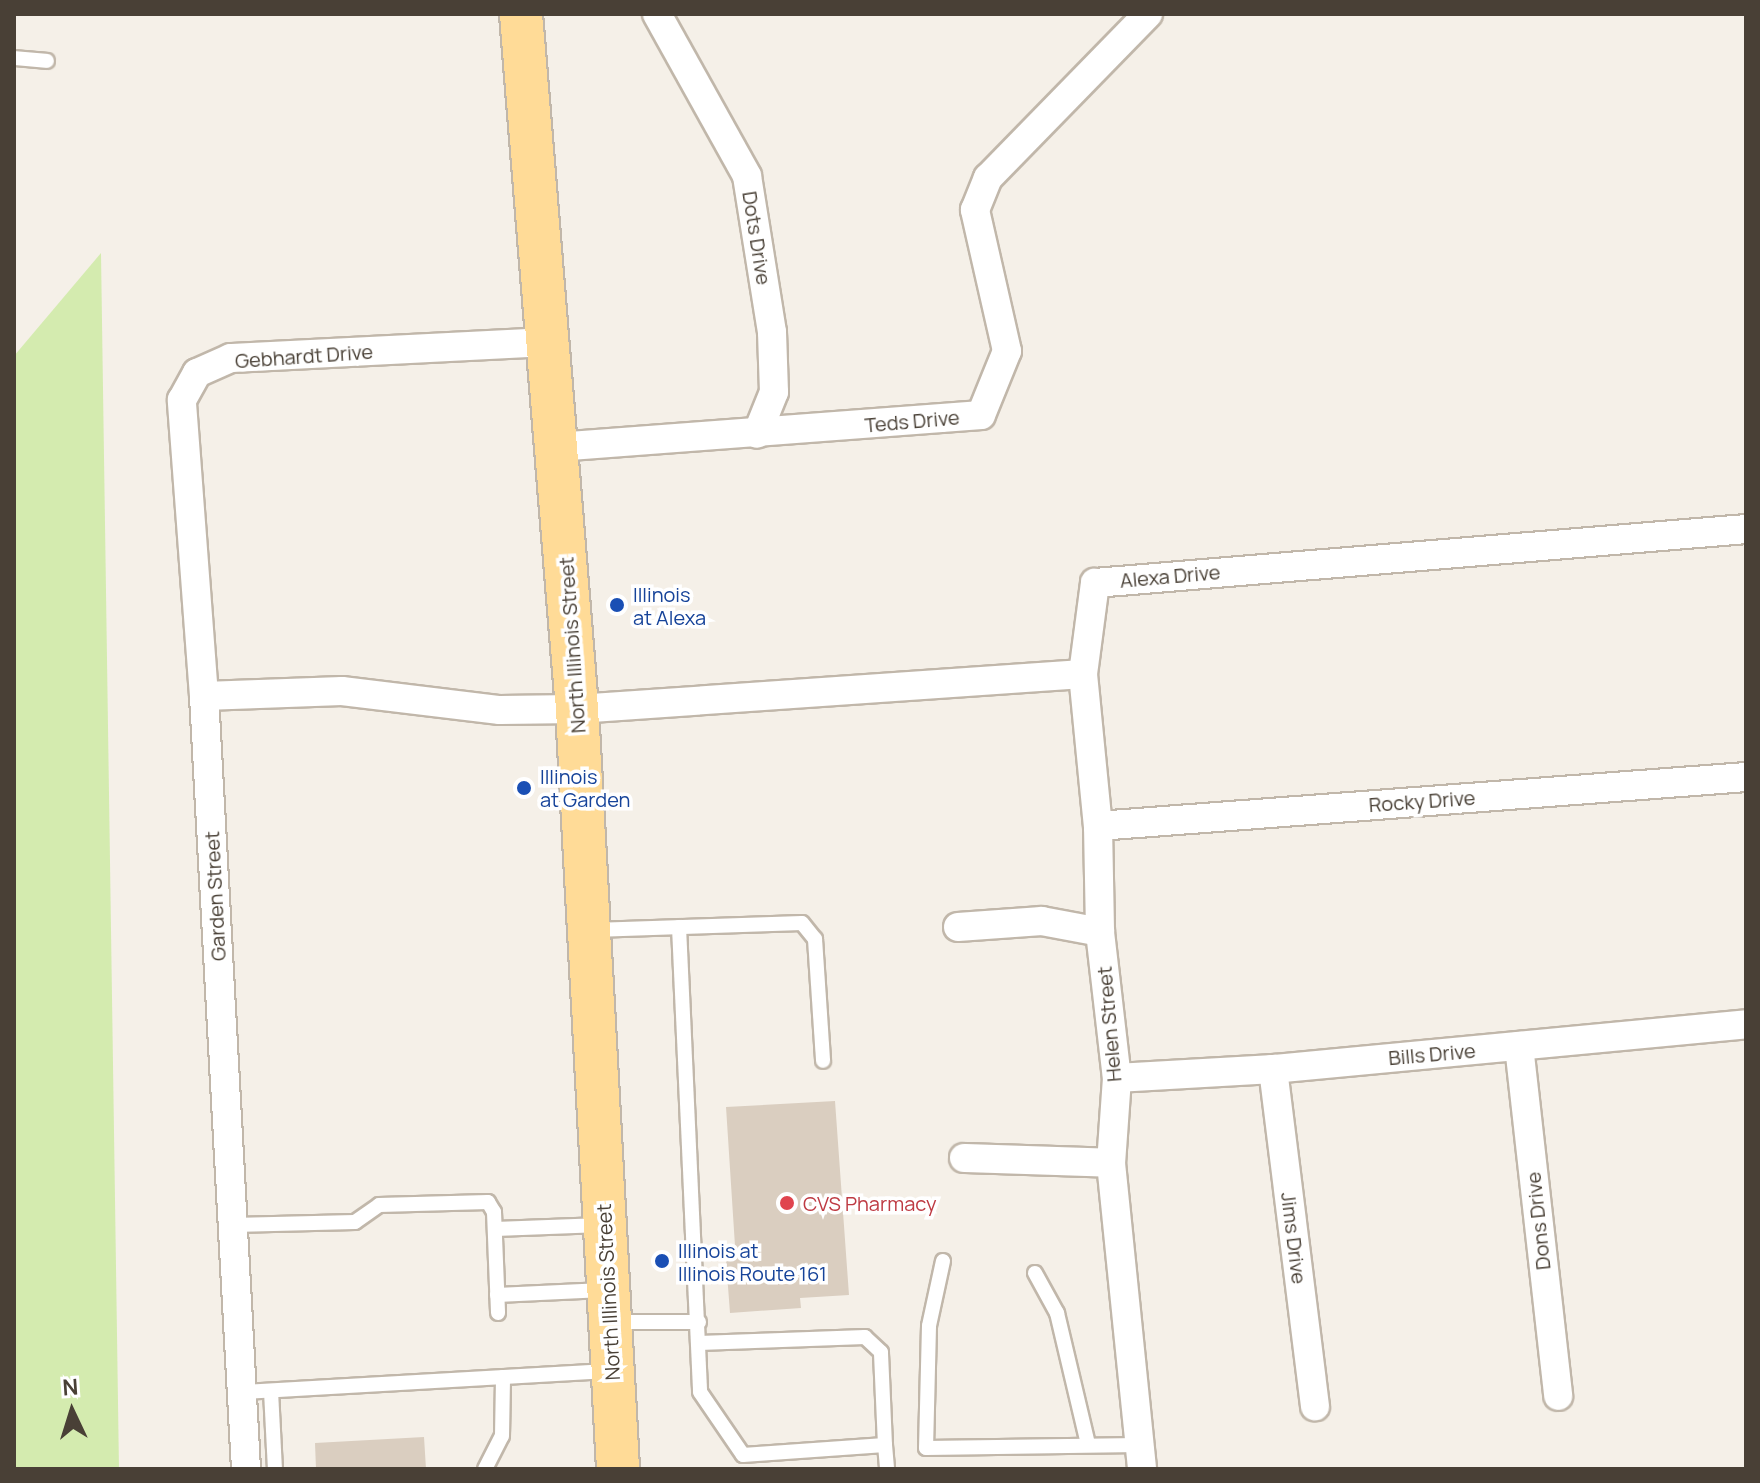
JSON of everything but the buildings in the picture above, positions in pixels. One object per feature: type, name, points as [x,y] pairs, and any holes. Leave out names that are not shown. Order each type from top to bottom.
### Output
[{"type":"main road","name":"North Illinois Street","points":[[521,14],[577,709],[618,1469]]},
{"type":"street","name":"Dots Drive","points":[[657,14],[747,176],[772,332],[774,392],[757,434]]},
{"type":"street","name":"Teds Drive","points":[[557,447],[981,415],[1007,351],[975,210],[988,178],[1148,14]]},
{"type":"street","name":"Gebhardt Drive","points":[[204,696],[182,400],[197,373],[231,358],[549,342]]},
{"type":"street","name":"Alexa Drive","points":[[1083,674],[1095,583],[1746,529]]},
{"type":"street","points":[[204,696],[342,691],[500,710],[577,709],[1083,674]]},
{"type":"street","name":"Helen Street","points":[[1083,674],[1098,826],[1100,932],[1117,1078],[1111,1163],[1140,1457]]},
{"type":"street","name":"Garden Street","points":[[204,696],[246,1469]]},
{"type":"street","name":"Rocky Drive","points":[[1098,826],[1746,777]]},
{"type":"street","points":[[958,927],[1042,921],[1100,932]]},
{"type":"street","name":"Bills Drive","points":[[1117,1078],[1273,1069],[1746,1024]]},
{"type":"street","name":"Dons Drive","points":[[1519,1046],[1558,1396]]},
{"type":"street","name":"Jims Drive","points":[[1273,1069],[1315,1406]]},
{"type":"street","points":[[964,1158],[1111,1163]]},
{"type":"lane","points":[[14,58],[47,61]]},
{"type":"lane","points":[[589,931],[802,923],[815,939],[823,1061]]},
{"type":"lane","points":[[679,927],[700,1392],[743,1455],[885,1445]]},
{"type":"lane","points":[[233,1225],[355,1222],[379,1205],[488,1202],[495,1229],[498,1313]]},
{"type":"lane","points":[[495,1229],[604,1225]]},
{"type":"lane","points":[[943,1261],[929,1326],[926,1448],[1088,1444],[1140,1457]]},
{"type":"lane","points":[[1035,1273],[1057,1313],[1088,1444]]},
{"type":"lane","points":[[497,1295],[609,1306],[699,1322]]},
{"type":"lane","points":[[699,1343],[865,1337],[881,1352],[887,1469]]},
{"type":"lane","points":[[242,1392],[613,1371]]},
{"type":"lane","points":[[485,1469],[502,1436],[503,1377]]},
{"type":"lane","points":[[271,1391],[275,1469]]},
{"type":"green space","points":[[101,253],[119,1469],[14,1469],[14,356]]},
{"type":"place","name":"Illinois at Alexa","points":[[617,605]]},
{"type":"place","name":"Illinois at Garden","points":[[524,788]]},
{"type":"place","name":"CVS Pharmacy","points":[[787,1203]]},
{"type":"place","name":"Illinois at Illinois Route 161","points":[[662,1261]]}]
